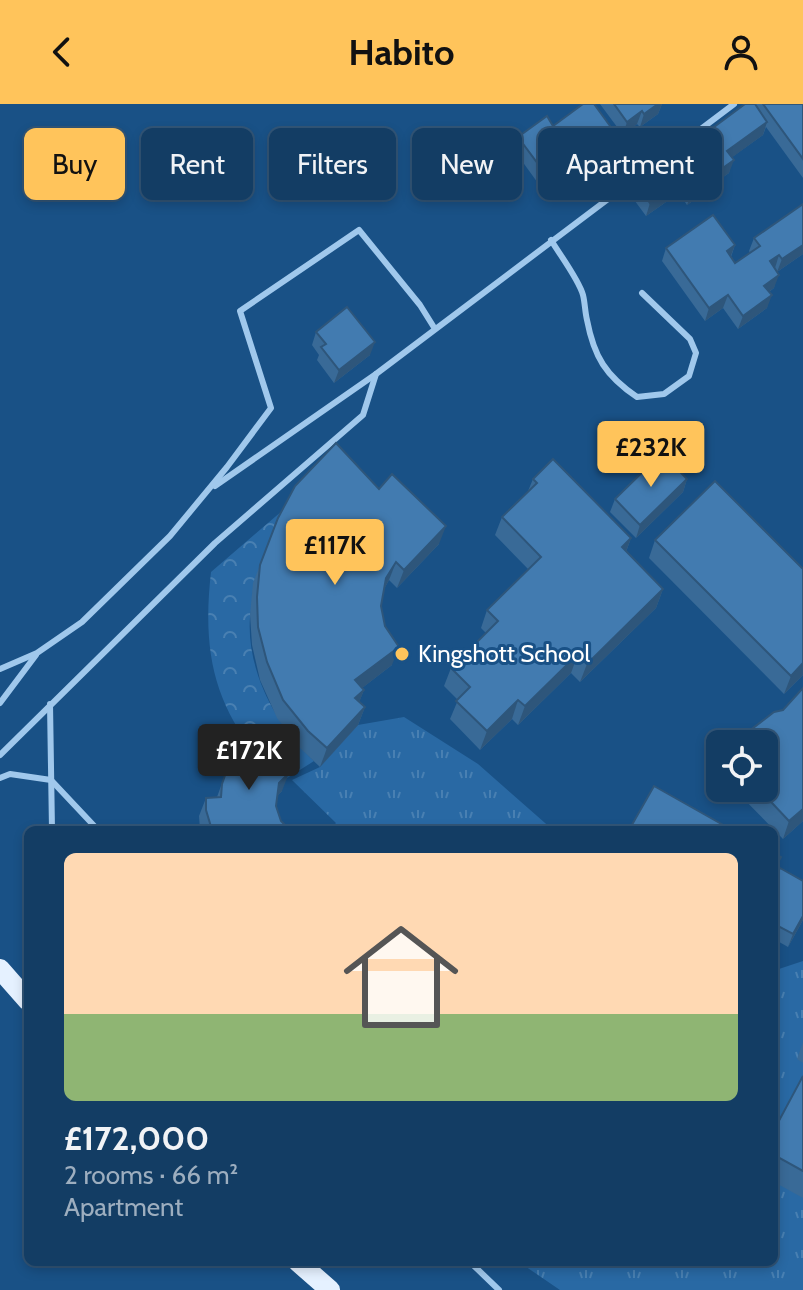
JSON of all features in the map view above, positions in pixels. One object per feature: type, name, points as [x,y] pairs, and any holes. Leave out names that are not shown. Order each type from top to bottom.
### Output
[{"type":"main road","points":[[0,969],[24,996]]},
{"type":"main road","points":[[303,1266],[330,1290]]},
{"type":"lane","points":[[207,491],[376,374],[734,104]]},
{"type":"lane","points":[[0,669],[37,653],[82,622],[170,536],[271,408],[240,311],[359,230],[420,305],[435,329]]},
{"type":"lane","points":[[551,240],[583,293],[588,324],[604,369],[637,397],[664,394],[677,385],[689,376],[696,353],[690,339],[642,293]]},
{"type":"lane","points":[[0,755],[215,543],[363,415],[376,374]]},
{"type":"lane","points":[[0,703],[37,653]]},
{"type":"lane","points":[[50,704],[52,826]]},
{"type":"lane","points":[[0,778],[10,774],[51,780],[94,826]]},
{"type":"lane","points":[[474,1266],[499,1290]]},
{"type":"green space","points":[[289,505],[250,617],[253,657],[266,696],[287,731],[314,761],[281,782],[242,734],[218,686],[209,633],[209,604],[211,572]]},
{"type":"green space","points":[[404,717],[478,764],[548,826],[333,826],[336,823],[292,780],[320,767],[358,725]]},
{"type":"green space","points":[[803,961],[803,1290],[560,1290],[525,1266],[778,1266],[779,969]]},
{"type":"building","points":[[583,104],[594,104],[612,128],[538,128],[538,164],[522,142],[522,134],[547,116],[553,126]]},
{"type":"building","points":[[614,104],[658,104],[627,122]]},
{"type":"building","points":[[745,104],[755,104],[767,122],[727,151],[734,160],[722,169],[722,128],[713,128]]},
{"type":"building","points":[[763,104],[803,104],[803,159]]},
{"type":"building","points":[[803,204],[803,245],[782,259],[779,255],[770,261],[779,275],[764,286],[772,295],[743,316],[728,295],[709,308],[666,248],[713,215],[735,245],[727,251],[735,263],[760,246],[754,238]]},
{"type":"building","points":[[347,307],[375,342],[339,370],[321,347],[326,344],[316,332]]},
{"type":"building","points":[[336,443],[379,489],[392,474],[446,526],[404,570],[396,562],[386,578],[381,606],[385,626],[399,647],[355,680],[364,690],[355,698],[365,707],[327,748],[308,731],[283,700],[267,662],[258,627],[257,597],[260,565],[278,518],[295,486]]},
{"type":"building","points":[[662,453],[687,479],[640,525],[615,499]]},
{"type":"building","points":[[553,459],[631,538],[622,547],[663,589],[587,664],[578,654],[525,706],[518,700],[487,731],[456,701],[470,687],[451,668],[498,621],[487,610],[541,557],[502,517],[537,483],[533,479]]},
{"type":"building","points":[[715,481],[803,569],[803,663],[791,676],[655,540]]},
{"type":"building","points":[[803,688],[803,809],[789,821],[771,802],[778,802],[778,730],[750,730],[774,712],[783,710]]},
{"type":"building","points":[[252,734],[289,773],[279,783],[276,806],[286,826],[211,826],[206,798],[221,797],[222,784],[238,748]]},
{"type":"building","points":[[654,786],[725,826],[631,826]]},
{"type":"building","points":[[780,868],[803,881],[803,916],[793,934],[778,926]]},
{"type":"building","points":[[803,1076],[803,1171],[778,1157],[778,1123]]},
{"type":"place","name":"Kingshott School","points":[[402,654]]}]
